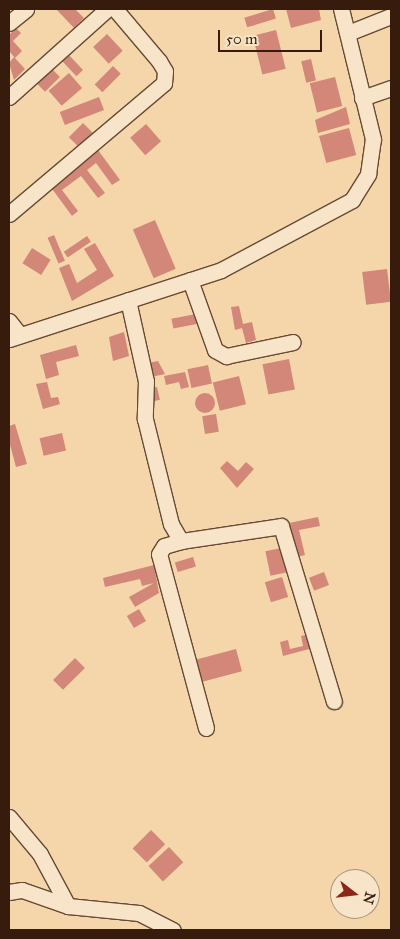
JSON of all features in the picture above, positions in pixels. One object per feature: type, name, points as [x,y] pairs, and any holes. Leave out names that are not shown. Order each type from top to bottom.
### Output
[{"type":"street","points":[[9,23],[26,9]]},
{"type":"street","points":[[9,97],[107,9]]},
{"type":"street","points":[[9,214],[164,83],[165,71],[159,61],[115,9]]},
{"type":"street","points":[[9,321],[14,337],[190,280],[278,242],[352,200],[368,174],[373,148],[342,9]]},
{"type":"street","points":[[348,33],[391,16]]},
{"type":"street","points":[[362,98],[391,88]]},
{"type":"street","points":[[190,280],[215,350],[226,356],[293,342]]},
{"type":"street","points":[[128,300],[146,381],[146,418],[171,524],[181,540]]},
{"type":"street","points":[[206,728],[159,554],[164,546],[181,540],[281,526],[334,702]]},
{"type":"street","points":[[9,817],[40,854],[68,906]]},
{"type":"street","points":[[9,892],[22,890],[68,906],[139,913],[173,930]]},
{"type":"building","points":[[56,9],[75,9],[84,18],[74,28]]},
{"type":"building","points":[[273,9],[276,19],[247,27],[244,18]]},
{"type":"building","points":[[286,9],[319,9],[321,20],[291,28]]},
{"type":"building","points":[[16,28],[21,33],[13,41],[22,51],[15,58],[9,51],[9,35]]},
{"type":"building","points":[[276,30],[286,69],[262,75],[253,36]]},
{"type":"building","points":[[107,34],[123,51],[109,64],[93,47]]},
{"type":"building","points":[[68,54],[83,70],[76,76],[61,60]]},
{"type":"building","points":[[14,57],[25,69],[14,80],[9,63]]},
{"type":"building","points":[[311,59],[316,80],[306,83],[301,61]]},
{"type":"building","points":[[113,66],[121,74],[102,92],[95,84]]},
{"type":"building","points":[[50,67],[60,77],[45,92],[35,82]]},
{"type":"building","points":[[69,73],[82,88],[62,106],[49,91]]},
{"type":"building","points":[[335,77],[342,106],[317,112],[310,83]]},
{"type":"building","points":[[99,97],[104,110],[65,125],[60,112]]},
{"type":"building","points":[[346,107],[350,124],[318,133],[315,120]]},
{"type":"building","points":[[83,123],[93,133],[79,147],[69,137]]},
{"type":"building","points":[[146,124],[161,141],[145,155],[130,138]]},
{"type":"building","points":[[349,128],[356,155],[326,163],[319,136]]},
{"type":"building","points":[[98,150],[120,180],[112,185],[96,163],[87,170],[105,193],[98,198],[81,176],[62,190],[78,211],[72,216],[50,186]]},
{"type":"building","points":[[155,220],[176,269],[154,278],[133,229]]},
{"type":"building","points":[[54,235],[65,261],[58,264],[48,238]]},
{"type":"building","points":[[87,236],[91,242],[68,257],[64,252]]},
{"type":"building","points":[[95,243],[114,276],[72,301],[59,268],[69,264],[77,283],[97,270],[84,249]]},
{"type":"building","points":[[32,248],[51,260],[41,275],[22,263]]},
{"type":"building","points":[[387,269],[391,302],[366,305],[362,272]]},
{"type":"building","points":[[239,306],[243,324],[252,322],[256,340],[246,343],[242,328],[235,330],[231,307]]},
{"type":"building","points":[[196,314],[198,324],[173,329],[171,319]]},
{"type":"building","points":[[124,332],[129,356],[113,361],[109,337]]},
{"type":"building","points":[[76,345],[79,356],[56,362],[59,375],[46,379],[40,355]]},
{"type":"building","points":[[289,359],[295,389],[268,395],[262,364]]},
{"type":"building","points":[[158,361],[165,374],[151,377],[148,363]]},
{"type":"building","points":[[208,365],[212,384],[191,388],[187,369]]},
{"type":"building","points":[[185,372],[189,387],[181,389],[179,382],[166,385],[164,376]]},
{"type":"building","points":[[239,376],[246,404],[220,411],[213,383]]},
{"type":"building","points":[[47,382],[51,398],[58,397],[60,404],[43,409],[36,384]]},
{"type":"building","points":[[157,387],[160,400],[151,402],[148,389]]},
{"type":"building","points":[[201,393],[209,393],[215,399],[215,407],[209,413],[201,413],[195,407],[195,399]]},
{"type":"building","points":[[216,414],[219,432],[205,434],[202,416]]},
{"type":"building","points":[[15,424],[27,464],[16,467],[9,441],[9,426]]},
{"type":"building","points":[[62,433],[66,451],[44,456],[40,438]]},
{"type":"building","points":[[227,461],[238,471],[246,462],[254,469],[237,488],[220,468]]},
{"type":"building","points":[[318,517],[320,526],[299,530],[305,555],[297,557],[289,523]]},
{"type":"building","points":[[281,548],[286,572],[271,576],[265,551]]},
{"type":"building","points":[[193,557],[196,567],[178,572],[175,563]]},
{"type":"building","points":[[154,565],[159,593],[135,607],[129,597],[154,583],[142,586],[140,579],[105,587],[103,578]]},
{"type":"building","points":[[324,572],[329,585],[314,591],[309,578]]},
{"type":"building","points":[[282,577],[288,597],[271,602],[265,582]]},
{"type":"building","points":[[139,609],[146,621],[134,628],[127,616]]},
{"type":"building","points":[[310,634],[313,648],[283,656],[280,642],[288,640],[290,649],[303,646],[301,636]]},
{"type":"building","points":[[236,649],[242,671],[202,682],[196,660]]},
{"type":"building","points":[[75,658],[85,668],[63,690],[53,680]]},
{"type":"building","points":[[151,830],[165,844],[147,863],[133,848]]},
{"type":"building","points":[[169,847],[183,862],[163,881],[149,866]]}]
